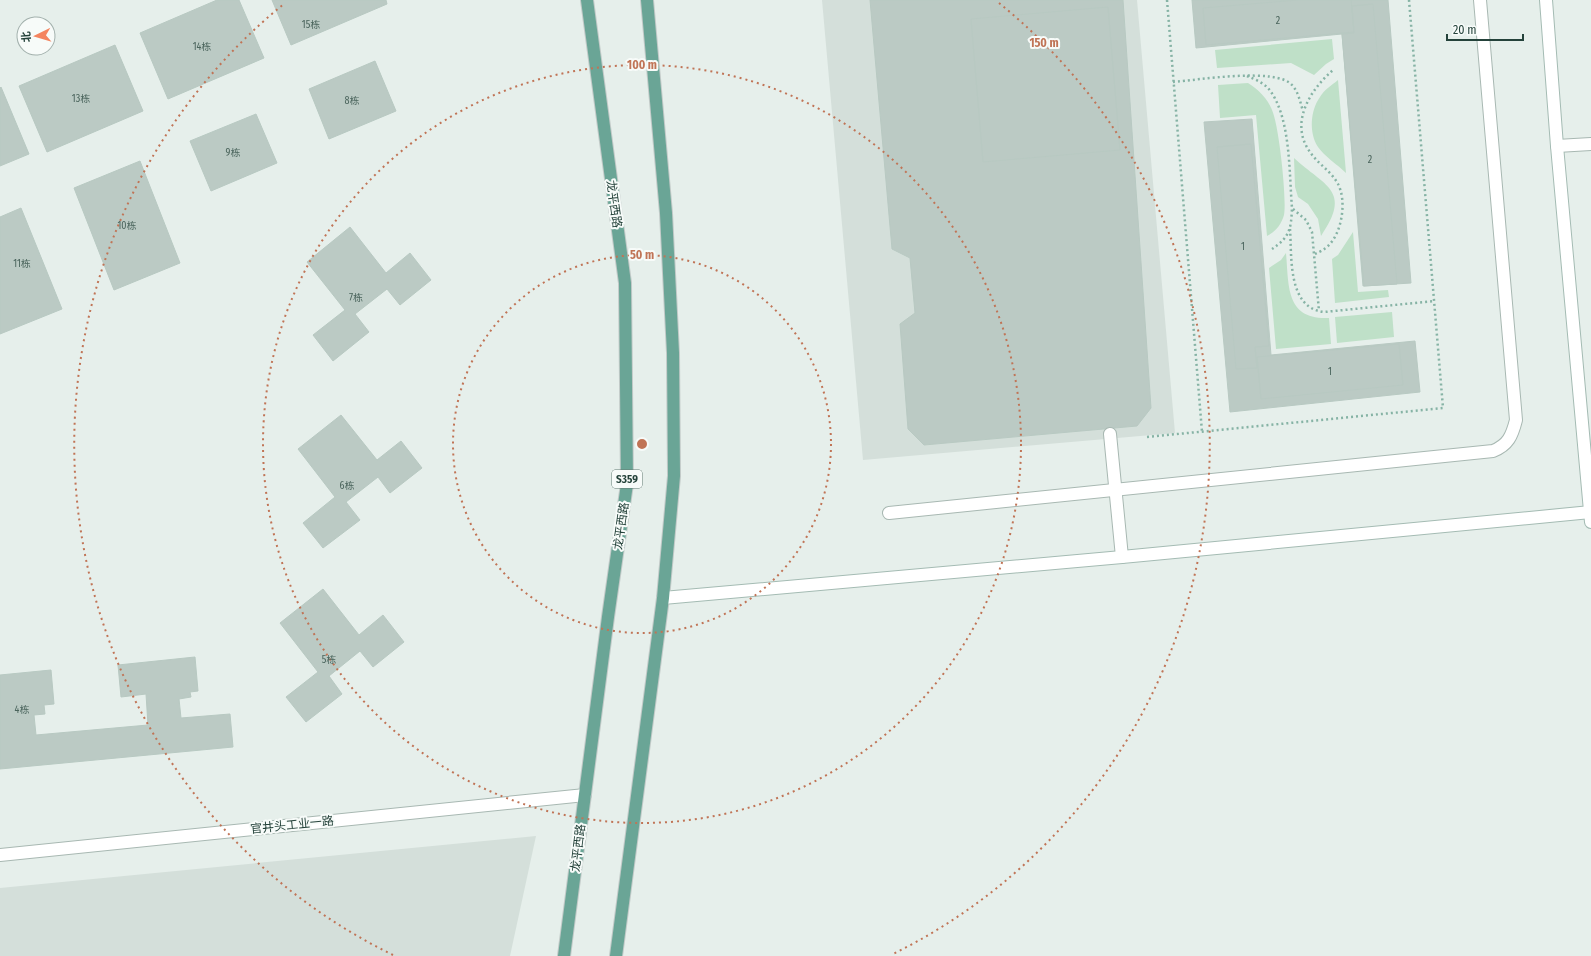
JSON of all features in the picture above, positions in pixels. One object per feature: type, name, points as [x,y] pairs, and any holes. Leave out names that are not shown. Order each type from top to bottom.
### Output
[{"type":"main road","name":"龙平西路","points":[[564,956],[608,617],[627,484],[625,283],[587,0]]},
{"type":"main road","points":[[616,956],[663,598],[674,476],[673,353],[666,213],[647,0]]},
{"type":"street","points":[[889,513],[1493,451],[1502,448],[1514,431],[1516,420],[1480,0]]},
{"type":"street","points":[[663,598],[1591,515],[1557,146],[1546,0]]},
{"type":"street","points":[[1557,146],[1591,144]]},
{"type":"street","points":[[1110,434],[1122,557]]},
{"type":"street","name":"官井头工业一路","points":[[0,855],[585,795]]},
{"type":"path","points":[[1167,0],[1202,432]]},
{"type":"path","points":[[1147,437],[1443,408],[1409,0]]},
{"type":"path","points":[[1315,254],[1328,246],[1336,234],[1342,220],[1343,201],[1339,184],[1330,171],[1316,160],[1305,145],[1301,128],[1303,112],[1314,90],[1333,70]]},
{"type":"path","points":[[1174,82],[1261,75],[1276,77],[1292,84],[1299,96],[1303,112]]},
{"type":"path","points":[[1247,76],[1268,87],[1276,99],[1286,126],[1292,208],[1290,229],[1289,234],[1282,242],[1272,249]]},
{"type":"path","points":[[1292,208],[1310,226],[1313,237],[1320,311]]},
{"type":"path","points":[[1290,229],[1296,290],[1304,303],[1312,309],[1320,311],[1434,301]]},
{"type":"shaded area","points":[[822,0],[1137,0],[1175,433],[863,460]]},
{"type":"shaded area","points":[[536,836],[510,956],[0,956],[0,888]]},
{"type":"green space","points":[[1332,39],[1334,59],[1314,75],[1291,63],[1217,68],[1215,50]]},
{"type":"green space","points":[[1338,80],[1346,173],[1318,147],[1312,129],[1314,109],[1317,103],[1322,94]]},
{"type":"green space","points":[[1248,83],[1262,95],[1272,110],[1275,118],[1282,162],[1285,207],[1284,215],[1278,227],[1267,236],[1256,115],[1220,118],[1218,85]]},
{"type":"green space","points":[[1294,158],[1331,190],[1334,198],[1334,208],[1330,221],[1321,236],[1318,219],[1308,204],[1298,197],[1295,187]]},
{"type":"green space","points":[[1353,232],[1358,292],[1388,290],[1389,297],[1335,303],[1332,259],[1338,255]]},
{"type":"green space","points":[[1286,253],[1289,288],[1292,298],[1297,307],[1304,313],[1315,317],[1329,318],[1331,344],[1276,349],[1269,268],[1281,260]]},
{"type":"green space","points":[[1392,312],[1394,337],[1337,343],[1335,317]]},
{"type":"building","points":[[217,0],[239,0],[264,58],[168,99],[140,33]]},
{"type":"building","points":[[272,0],[386,0],[387,4],[291,45]]},
{"type":"building","points":[[870,0],[1123,0],[1151,408],[1137,426],[924,445],[908,429],[900,324],[915,313],[910,258],[892,249]]},
{"type":"building","points":[[1192,0],[1388,0],[1411,283],[1363,286],[1342,34],[1196,48]]},
{"type":"building","points":[[1298,0],[1351,0],[1354,32],[1206,45],[1203,8]]},
{"type":"building","points":[[1373,4],[1397,284],[1364,286],[1342,34],[1354,33],[1352,6]]},
{"type":"building","points":[[1108,7],[1120,150],[983,162],[971,19]]},
{"type":"building","points":[[115,45],[143,111],[47,152],[19,86]]},
{"type":"building","points":[[375,61],[396,111],[329,139],[309,89]]},
{"type":"building","points":[[1,87],[29,154],[0,166],[0,88]]},
{"type":"building","points":[[256,114],[277,163],[211,191],[190,141]]},
{"type":"building","points":[[1252,119],[1271,355],[1415,341],[1420,392],[1230,412],[1204,122]]},
{"type":"building","points":[[1251,144],[1269,346],[1255,347],[1257,368],[1236,369],[1217,147]]},
{"type":"building","points":[[140,161],[180,263],[114,290],[74,188]]},
{"type":"building","points":[[21,208],[62,309],[0,334],[0,217]]},
{"type":"building","points":[[350,227],[386,273],[410,253],[431,280],[400,305],[387,289],[355,314],[369,332],[333,361],[313,335],[345,310],[307,262]]},
{"type":"building","points":[[1399,344],[1403,385],[1261,399],[1257,357]]},
{"type":"building","points":[[341,415],[377,460],[401,441],[422,468],[390,493],[378,477],[346,502],[360,520],[323,548],[303,523],[335,497],[298,449]]},
{"type":"building","points":[[323,589],[359,635],[383,615],[404,642],[373,667],[360,651],[329,676],[342,694],[306,722],[286,697],[318,672],[280,623]]},
{"type":"building","points":[[195,657],[198,691],[190,692],[191,697],[179,699],[181,718],[230,714],[233,747],[0,769],[0,675],[51,670],[54,704],[44,705],[45,714],[34,715],[36,735],[148,725],[146,694],[121,697],[118,665]]}]
